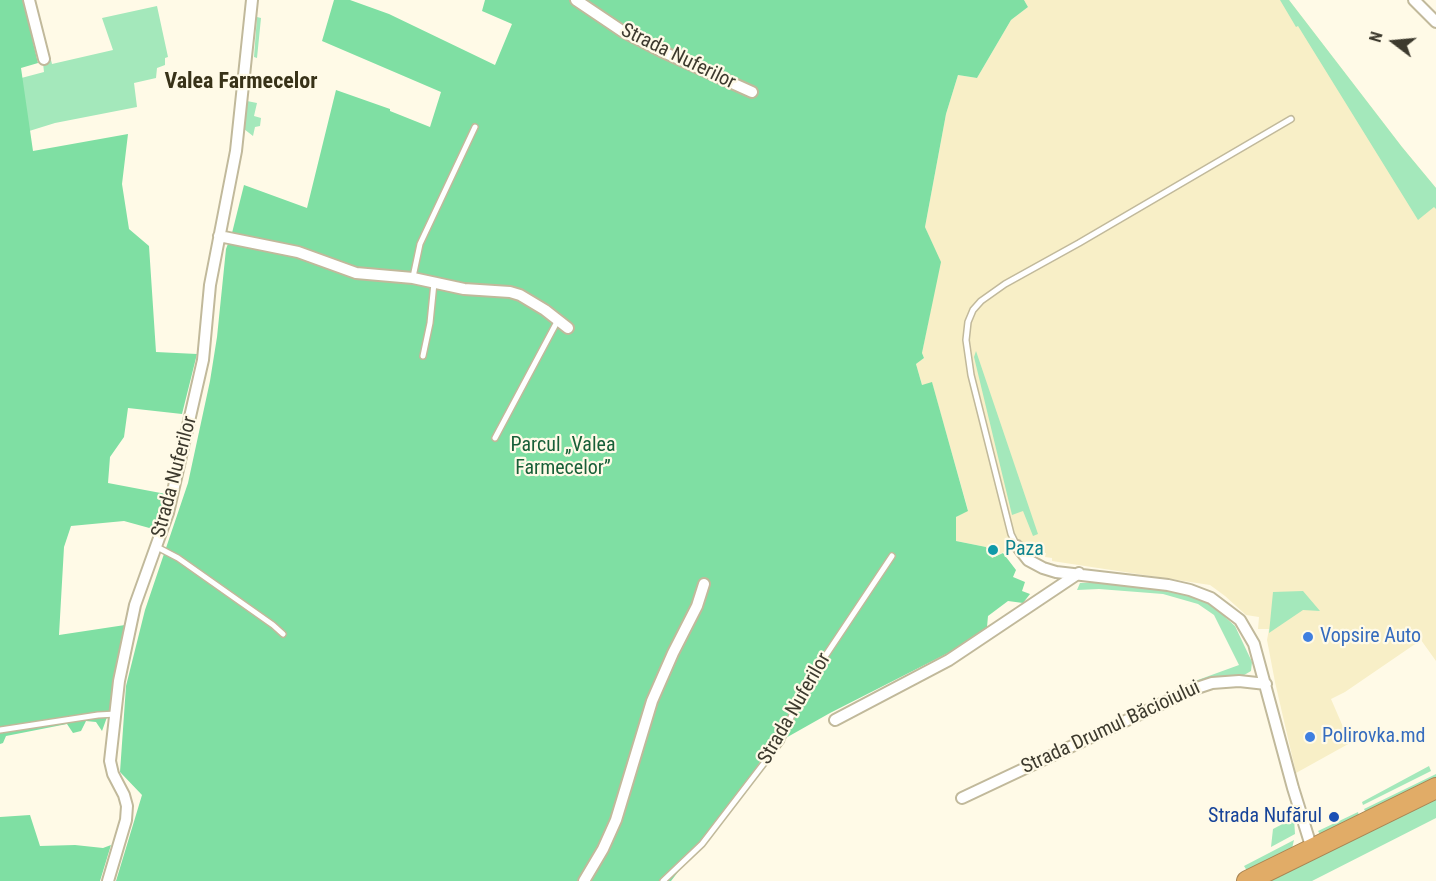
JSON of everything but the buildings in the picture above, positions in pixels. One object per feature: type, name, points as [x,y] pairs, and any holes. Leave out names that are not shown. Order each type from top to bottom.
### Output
[{"type":"highway","points":[[1248,881],[1436,788]]},
{"type":"street","points":[[28,0],[44,59]]},
{"type":"street","name":"Strada Nuferilor","points":[[108,881],[126,820],[124,795],[113,774],[110,761],[120,681],[135,605],[168,513],[203,360],[210,285],[236,151],[252,0]]},
{"type":"street","name":"Strada Nuferilor","points":[[576,0],[632,36],[752,92]]},
{"type":"street","points":[[1414,0],[1436,22]]},
{"type":"street","points":[[219,236],[286,249],[356,273],[413,278],[464,289],[510,292],[520,295],[568,328]]},
{"type":"street","points":[[1017,546],[1036,566],[1056,572],[1168,585],[1211,598],[1240,620],[1254,644],[1312,849]]},
{"type":"street","points":[[835,720],[949,660],[1079,573]]},
{"type":"street","points":[[584,881],[603,849],[616,820],[652,701],[697,606],[704,584]]},
{"type":"street","name":"Strada Drumul Băcioiului","points":[[962,798],[1191,690],[1212,683],[1239,681],[1266,684]]},
{"type":"lane","points":[[1017,546],[1011,534],[971,375],[966,340],[968,321],[973,310],[981,301],[1005,284],[1291,119]]},
{"type":"lane","points":[[413,278],[415,259],[420,244],[474,127]]},
{"type":"lane","points":[[423,356],[430,323],[434,282]]},
{"type":"lane","points":[[495,438],[558,320]]},
{"type":"lane","points":[[157,547],[178,558],[283,634]]},
{"type":"lane","name":"Strada Nuferilor","points":[[663,881],[702,844],[781,741],[802,691],[892,556]]},
{"type":"lane","points":[[0,730],[116,714]]},
{"type":"shaded area","points":[[1024,0],[1289,0],[1436,188],[1436,661],[1421,640],[1345,692],[1331,699],[1350,743],[1296,773],[1267,640],[1269,629],[1258,629],[1259,617],[1246,615],[1210,585],[1052,561],[1052,558],[1045,557],[1046,553],[1031,551],[1024,542],[992,558],[986,547],[956,541],[956,517],[968,510],[932,383],[922,385],[916,364],[924,358],[922,353],[940,262],[925,227],[946,114],[958,75],[977,78],[1011,20],[1028,7]]},
{"type":"green space","points":[[0,0],[23,0],[38,63],[21,68],[33,151],[128,134],[122,184],[129,229],[149,246],[156,352],[197,354],[182,414],[128,408],[124,437],[110,457],[108,483],[166,494],[163,509],[153,529],[124,521],[71,526],[64,547],[59,635],[125,625],[111,706],[102,731],[96,722],[86,721],[81,731],[73,733],[67,724],[6,736],[0,744]]},
{"type":"green space","name":"Parcul „Valea Farmecelor”","points":[[334,0],[350,0],[389,14],[495,65],[512,24],[482,11],[485,0],[1024,0],[1028,7],[1011,20],[977,78],[958,75],[946,114],[925,227],[941,262],[922,353],[924,358],[916,364],[922,385],[932,382],[968,511],[956,517],[956,541],[986,547],[992,558],[1003,553],[1016,570],[1013,577],[1025,582],[1022,591],[1030,594],[1023,603],[1008,601],[988,616],[987,627],[950,652],[830,713],[768,748],[750,779],[671,881],[116,881],[142,795],[120,772],[126,686],[145,610],[188,483],[210,381],[226,249],[244,185],[307,208],[336,90],[390,109],[390,111],[430,127],[441,92],[322,41]]},
{"type":"green space","points":[[1280,0],[1289,0],[1436,188],[1436,209],[1434,207],[1418,220]]},
{"type":"green space","points":[[157,6],[168,57],[165,58],[165,65],[157,68],[156,78],[134,83],[137,107],[55,123],[26,132],[10,81],[44,72],[43,63],[51,60],[52,64],[113,50],[102,18]]},
{"type":"green space","points":[[257,17],[261,18],[257,58],[254,57]]},
{"type":"green space","points":[[247,101],[257,103],[254,116],[261,118],[260,126],[255,127],[253,136],[244,129]]},
{"type":"green space","points":[[976,351],[1038,534],[1033,536],[1023,511],[1012,515],[974,357]]},
{"type":"green space","points":[[1103,582],[1173,592],[1195,597],[1212,605],[1235,626],[1252,662],[1251,671],[1239,678],[1195,681],[1239,665],[1214,615],[1198,604],[1163,594],[1099,589],[1077,590],[1080,583]]},
{"type":"green space","points":[[1303,591],[1320,611],[1303,610],[1269,633],[1273,592]]},
{"type":"green space","points":[[1429,766],[1431,771],[1363,805],[1362,802]]},
{"type":"green space","points":[[1436,774],[1436,779],[1366,813],[1364,809]]},
{"type":"green space","points":[[1436,798],[1436,818],[1312,881],[1270,881]]},
{"type":"green space","points":[[1358,812],[1359,816],[1320,834],[1318,831]]},
{"type":"green space","points":[[30,815],[40,846],[75,845],[103,848],[111,845],[100,881],[0,881],[0,817]]},
{"type":"green space","points":[[1294,818],[1295,834],[1271,847],[1273,829]]},
{"type":"green space","points":[[1294,840],[1291,853],[1249,874],[1244,866]]},
{"type":"place","name":"Paza","points":[[993,550]]},
{"type":"place","name":"Vopsire Auto","points":[[1308,637]]},
{"type":"place","name":"Polirovka.md","points":[[1310,737]]},
{"type":"place","name":"Strada Nufărul","points":[[1334,817]]},
{"type":"district","name":"Valea Farmecelor","points":[[241,82]]}]
